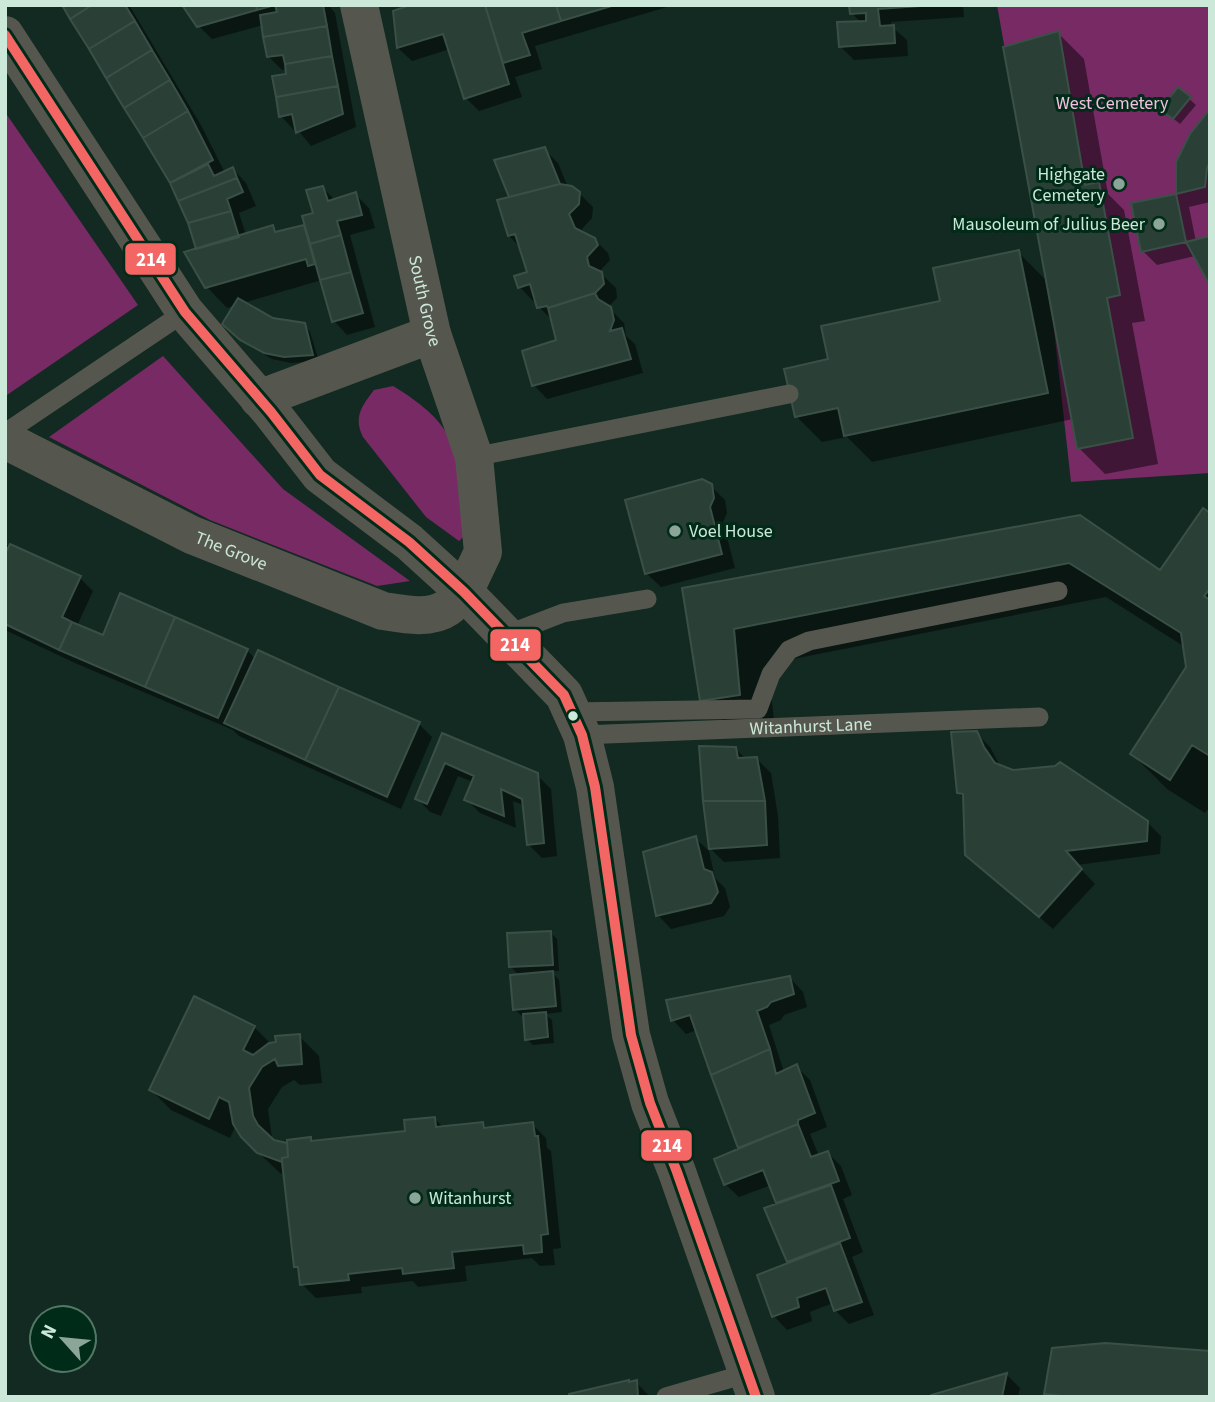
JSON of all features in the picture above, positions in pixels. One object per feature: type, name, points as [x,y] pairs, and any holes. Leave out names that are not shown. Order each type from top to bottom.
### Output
[{"type":"street","name":"South Grove","points":[[359,5],[432,334],[474,457],[482,552],[464,592]]},
{"type":"street","points":[[5,35],[185,312],[320,475],[409,542],[464,592],[564,695],[577,724],[595,787],[631,1035],[650,1103],[753,1385]]},
{"type":"street","points":[[259,399],[432,334]]},
{"type":"street","name":"The Grove","points":[[5,440],[192,535],[383,611],[412,615],[439,612],[464,592]]},
{"type":"lane","points":[[5,433],[185,312]]},
{"type":"lane","points":[[474,457],[789,394]]},
{"type":"lane","points":[[577,724],[758,709],[771,674],[789,650],[810,641],[1058,591]]},
{"type":"lane","points":[[506,635],[563,613],[647,599]]},
{"type":"lane","name":"Witanhurst Lane","points":[[577,724],[1039,718]]},
{"type":"lane","points":[[666,1397],[753,1385]]},
{"type":"green space","name":"Highgate Cemetery","points":[[997,5],[1210,5],[1210,473],[1071,482],[1053,321]]},
{"type":"green space","points":[[5,112],[138,305],[7,395],[5,394]]},
{"type":"green space","points":[[163,356],[283,489],[410,581],[377,586],[210,520],[49,437]]},
{"type":"green space","points":[[393,386],[432,415],[445,430],[454,448],[471,529],[459,541],[426,517],[360,430],[359,418],[374,390]]},
{"type":"building","points":[[62,5],[92,5],[70,19]]},
{"type":"building","points":[[92,5],[125,5],[135,21],[89,49],[70,19]]},
{"type":"building","points":[[182,5],[256,5],[257,10],[197,27]]},
{"type":"building","points":[[256,5],[275,5],[257,10]]},
{"type":"building","points":[[275,5],[323,5],[327,26],[263,37],[260,15],[277,12]]},
{"type":"building","points":[[410,5],[485,5],[509,84],[464,99],[443,34],[397,48],[393,11]]},
{"type":"building","points":[[485,5],[556,5],[561,21],[522,33],[530,55],[503,63]]},
{"type":"building","points":[[556,5],[615,5],[561,21]]},
{"type":"building","points":[[849,5],[935,5],[878,9],[880,26],[894,25],[895,43],[839,47],[837,22],[866,21],[866,13],[850,14]]},
{"type":"building","points":[[135,21],[152,50],[106,78],[89,49]]},
{"type":"building","points":[[327,26],[332,56],[285,64],[283,55],[267,57],[263,37]]},
{"type":"building","points":[[1059,31],[1085,185],[1099,182],[1120,295],[1107,298],[1133,438],[1077,449],[1003,47]]},
{"type":"building","points":[[152,50],[170,80],[124,108],[106,78]]},
{"type":"building","points":[[332,56],[338,86],[276,97],[272,76],[286,74],[285,64]]},
{"type":"building","points":[[170,80],[188,111],[143,138],[124,108]]},
{"type":"building","points":[[338,86],[343,114],[296,133],[292,114],[279,117],[276,97]]},
{"type":"building","points":[[1178,87],[1191,97],[1173,119],[1160,109]]},
{"type":"building","points":[[1210,109],[1210,162],[1205,187],[1176,194],[1176,162],[1190,134]]},
{"type":"building","points":[[188,111],[213,160],[170,183],[143,138]]},
{"type":"building","points":[[545,147],[560,184],[509,197],[494,160]]},
{"type":"building","points":[[208,164],[214,176],[233,167],[237,178],[178,201],[170,183]]},
{"type":"building","points":[[237,178],[243,192],[227,199],[231,211],[188,223],[178,201]]},
{"type":"building","points":[[560,184],[572,186],[580,192],[579,204],[569,214],[575,228],[595,238],[598,245],[587,257],[589,266],[602,272],[604,284],[595,293],[548,308],[537,308],[530,284],[518,288],[514,276],[527,272],[515,234],[508,236],[497,200]]},
{"type":"building","points":[[323,186],[328,201],[356,192],[362,215],[337,221],[341,235],[310,244],[302,216],[313,213],[306,190]]},
{"type":"building","name":"Mausoleum of Julius Beer","points":[[1176,194],[1186,242],[1141,252],[1131,203]]},
{"type":"building","points":[[231,211],[239,237],[196,249],[188,223]]},
{"type":"building","points":[[273,225],[275,232],[304,225],[315,264],[308,266],[306,259],[205,288],[184,252]]},
{"type":"building","points":[[341,235],[351,272],[320,280],[310,244]]},
{"type":"building","points":[[1210,236],[1210,286],[1186,242]]},
{"type":"building","points":[[1019,250],[1048,393],[844,436],[838,408],[795,417],[784,369],[828,359],[821,326],[940,301],[933,268]]},
{"type":"building","points":[[351,272],[363,313],[332,322],[320,280]]},
{"type":"building","points":[[595,293],[598,299],[611,307],[614,320],[610,331],[622,328],[631,359],[532,386],[522,351],[556,340],[548,308]]},
{"type":"building","points":[[238,298],[273,318],[305,323],[313,355],[284,357],[264,353],[240,340],[222,324]]},
{"type":"building","name":"Voel House","points":[[702,479],[712,484],[714,498],[710,507],[722,554],[645,574],[625,500]]},
{"type":"building","points":[[1203,508],[1210,513],[1210,589],[1204,596],[1210,600],[1210,756],[1192,745],[1170,780],[1130,754],[1186,667],[1181,633],[1069,563],[734,629],[740,695],[700,701],[682,588],[1080,515],[1160,570]]},
{"type":"building","points":[[10,544],[81,576],[62,617],[72,622],[59,650],[5,624],[5,554]]},
{"type":"building","points":[[120,593],[175,617],[145,687],[59,650],[72,622],[103,635]]},
{"type":"building","points":[[175,617],[248,649],[218,718],[145,687]]},
{"type":"building","points":[[258,650],[339,687],[305,760],[224,723]]},
{"type":"building","points":[[339,687],[420,722],[387,797],[305,760]]},
{"type":"building","points":[[977,731],[995,763],[1013,770],[1055,766],[1060,762],[1148,821],[1147,841],[1066,851],[1082,869],[1039,917],[965,855],[963,794],[957,793],[951,732]]},
{"type":"building","points":[[442,733],[538,773],[544,843],[527,845],[522,799],[501,789],[504,816],[464,800],[474,776],[445,763],[427,804],[415,799]]},
{"type":"building","points":[[699,746],[736,747],[738,758],[757,757],[765,801],[703,801]]},
{"type":"building","points":[[703,801],[765,801],[767,845],[709,849]]},
{"type":"building","points":[[696,836],[704,869],[712,872],[718,892],[711,903],[656,916],[643,852]]},
{"type":"building","points":[[551,931],[553,965],[509,967],[507,933]]},
{"type":"building","points":[[553,971],[556,1006],[513,1010],[510,975]]},
{"type":"building","points":[[790,976],[794,994],[771,1002],[757,1011],[770,1049],[711,1075],[690,1015],[671,1021],[666,1000]]},
{"type":"building","points":[[194,996],[255,1026],[243,1050],[253,1055],[269,1043],[276,1042],[275,1036],[300,1034],[302,1064],[278,1066],[275,1059],[262,1067],[249,1088],[253,1116],[258,1125],[274,1140],[287,1143],[288,1157],[282,1158],[282,1162],[257,1153],[241,1137],[233,1124],[229,1102],[219,1097],[209,1119],[149,1090]]},
{"type":"building","points":[[546,1012],[548,1037],[525,1040],[523,1014]]},
{"type":"building","points":[[770,1049],[776,1074],[797,1064],[815,1113],[798,1120],[798,1124],[738,1148],[711,1075]]},
{"type":"building","name":"Witanhurst","points":[[435,1117],[436,1127],[483,1122],[484,1128],[533,1122],[535,1136],[538,1136],[548,1234],[541,1235],[542,1252],[524,1254],[523,1245],[452,1252],[454,1268],[403,1274],[402,1268],[348,1274],[349,1280],[300,1285],[298,1267],[294,1267],[282,1162],[282,1158],[288,1157],[287,1140],[311,1137],[311,1141],[405,1131],[404,1120]]},
{"type":"building","points":[[798,1124],[811,1157],[828,1151],[839,1181],[776,1203],[763,1170],[724,1185],[714,1159]]},
{"type":"building","points":[[831,1185],[850,1238],[787,1262],[764,1208]]},
{"type":"building","points":[[840,1243],[862,1302],[834,1311],[826,1288],[797,1298],[799,1307],[772,1317],[757,1275]]},
{"type":"building","points":[[1105,1343],[1210,1351],[1210,1397],[1071,1397],[1044,1394],[1052,1348]]},
{"type":"building","points":[[1007,1373],[1002,1397],[930,1397],[931,1395]]},
{"type":"building","points":[[637,1380],[638,1397],[570,1397],[569,1394]]},
{"type":"transit line","name":"214","points":[[5,35],[185,312],[271,412],[320,475],[409,542],[464,592],[564,695],[582,735],[595,787],[631,1035],[650,1103],[756,1397]]},
{"type":"place","name":"Highgate Cemetery","points":[[1119,184]]},
{"type":"place","name":"Mausoleum of Julius Beer","points":[[1159,224]]},
{"type":"place","name":"Voel House","points":[[675,531]]},
{"type":"place","name":"Witanhurst","points":[[415,1198]]},
{"type":"park label","name":"West Cemetery","points":[[1112,103]]}]
